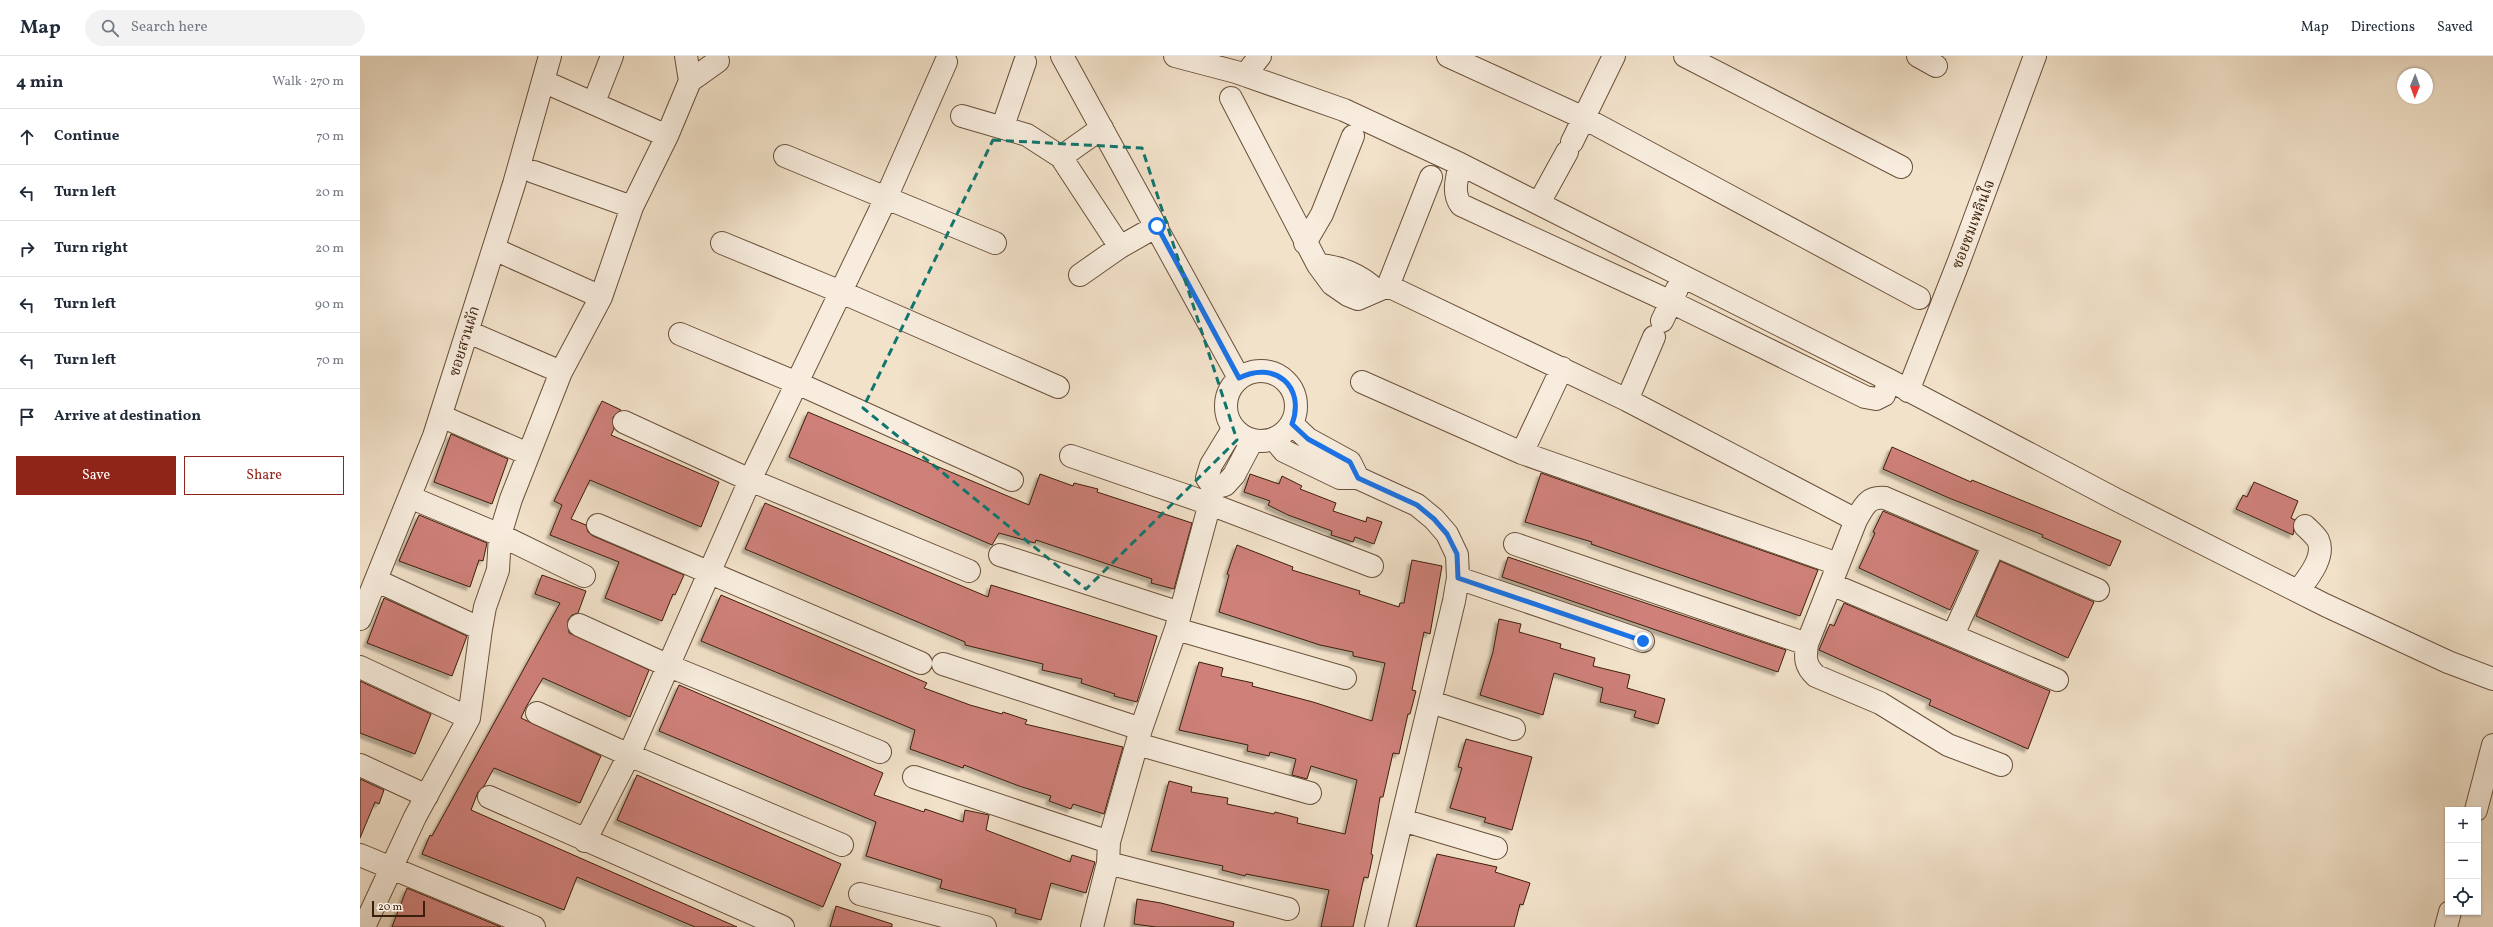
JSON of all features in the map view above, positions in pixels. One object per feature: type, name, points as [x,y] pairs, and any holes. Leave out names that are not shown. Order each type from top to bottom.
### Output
[{"type":"street","name":"ซอยสวนผัก","points":[[360,619],[434,436],[514,184],[550,56]]},
{"type":"street","points":[[594,102],[612,56]]},
{"type":"street","points":[[686,56],[690,81]]},
{"type":"street","points":[[1062,56],[1157,226],[1239,378]]},
{"type":"street","points":[[1175,56],[1254,64],[1344,110],[1460,164],[1544,196],[1682,277],[1889,380],[1908,391],[2302,585],[2448,662],[2493,679]]},
{"type":"street","points":[[1448,56],[1584,118],[1919,298]]},
{"type":"street","points":[[1544,196],[1614,56]]},
{"type":"street","points":[[1685,56],[1901,167]]},
{"type":"street","name":"ซอยชมเพลินใจ","points":[[1908,391],[1959,262],[2035,56]]},
{"type":"street","points":[[364,927],[391,866],[469,718],[485,607],[498,570],[500,535],[528,454],[561,372],[601,297],[632,207],[667,136],[690,81],[718,61]]},
{"type":"street","points":[[585,841],[629,755],[670,666],[750,480],[886,198],[946,62]]},
{"type":"street","points":[[1003,126],[1025,62]]},
{"type":"street","points":[[554,86],[594,102],[667,136]]},
{"type":"street","points":[[1231,98],[1305,243],[1318,265],[1332,284],[1348,295],[1358,299],[1382,288],[1431,176]]},
{"type":"street","points":[[962,116],[1003,126],[1027,135],[1061,157],[1120,247]]},
{"type":"street","points":[[1061,157],[1102,128]]},
{"type":"street","points":[[1305,243],[1322,214],[1353,136]]},
{"type":"street","points":[[785,156],[995,244]]},
{"type":"street","points":[[1460,164],[1456,191],[1457,199],[1461,205],[1671,302],[1865,397],[1876,399],[1884,395],[1889,380]]},
{"type":"street","points":[[534,172],[632,207]]},
{"type":"street","points":[[1080,275],[1120,247],[1157,226]]},
{"type":"street","points":[[722,243],[840,292],[1058,387]]},
{"type":"street","points":[[503,253],[601,297]]},
{"type":"street","points":[[1627,400],[1682,277]]},
{"type":"street","points":[[1382,288],[1562,368],[1627,400],[1856,520]]},
{"type":"street","points":[[472,334],[561,372]]},
{"type":"street","points":[[680,334],[797,383],[1012,480]]},
{"type":"street","points":[[1522,453],[1562,368]]},
{"type":"street","points":[[1262,371],[1274,373],[1284,380],[1292,389],[1296,400],[1296,412],[1292,424],[1284,433],[1274,439],[1263,442],[1252,441],[1233,429],[1227,419],[1226,397],[1231,387],[1239,378],[1249,373],[1262,371]]},
{"type":"street","points":[[1362,382],[1522,453],[1838,564]]},
{"type":"street","points":[[450,420],[528,454]]},
{"type":"street","points":[[624,422],[750,480],[969,571]]},
{"type":"street","points":[[1292,424],[1308,439],[1350,462],[1358,478]]},
{"type":"street","points":[[1092,927],[1139,736],[1178,621],[1212,496],[1207,478],[1211,465],[1233,429]]},
{"type":"street","points":[[1274,439],[1284,451],[1340,478],[1358,478],[1417,505],[1434,519],[1447,534],[1457,554],[1458,578],[1431,702],[1415,759],[1376,927]]},
{"type":"street","points":[[1212,496],[1234,475],[1252,441]]},
{"type":"street","points":[[1071,456],[1212,496],[1372,566]]},
{"type":"street","points":[[2001,765],[1948,745],[1885,705],[1816,676],[1808,669],[1805,657],[1808,644],[1838,564],[1856,520],[1865,503],[1871,498],[1885,498],[2098,590]]},
{"type":"street","points":[[419,501],[500,535],[584,576]]},
{"type":"street","points":[[598,525],[921,663]]},
{"type":"street","points":[[2302,585],[2318,558],[2320,548],[2318,540],[2305,526]]},
{"type":"street","points":[[1515,544],[1808,644]]},
{"type":"street","points":[[1953,635],[1994,544]]},
{"type":"street","points":[[1000,555],[1178,621],[1345,678]]},
{"type":"street","points":[[1458,578],[1643,641]]},
{"type":"street","points":[[384,584],[481,629]]},
{"type":"street","points":[[1831,584],[2057,680]]},
{"type":"street","points":[[579,625],[670,666],[880,752]]},
{"type":"street","points":[[943,664],[1139,736],[1310,793]]},
{"type":"street","points":[[360,668],[469,718]]},
{"type":"street","points":[[1431,702],[1514,729]]},
{"type":"street","points":[[537,713],[629,755],[842,845]]},
{"type":"street","points":[[2477,807],[2492,750]]},
{"type":"street","points":[[360,765],[427,796]]},
{"type":"street","points":[[914,777],[1109,853],[1288,909]]},
{"type":"street","points":[[488,797],[783,927]]},
{"type":"street","points":[[1402,820],[1496,848]]},
{"type":"street","points":[[360,855],[391,866],[534,927]]},
{"type":"street","points":[[860,894],[985,927]]},
{"type":"street","points":[[2446,927],[2449,915]]},
{"type":"highlighted area","points":[[993,140],[1142,148],[1237,440],[1086,589],[863,408]]},
{"type":"building","points":[[602,401],[621,410],[613,417],[614,429],[611,435],[719,482],[701,527],[590,480],[571,519],[586,525],[588,532],[593,536],[684,575],[675,595],[673,594],[662,621],[605,598],[619,562],[550,535],[562,505],[554,501]]},
{"type":"building","points":[[808,412],[1029,505],[1040,474],[1073,486],[1074,483],[1098,489],[1097,492],[1192,523],[1174,589],[1151,583],[1152,579],[1036,540],[1035,543],[999,533],[992,545],[789,457]]},
{"type":"building","points":[[451,434],[508,459],[492,504],[434,482]]},
{"type":"building","points":[[1892,447],[1971,482],[1972,480],[2121,541],[2110,566],[2042,537],[2043,535],[1949,498],[1883,469]]},
{"type":"building","points":[[1541,473],[1818,570],[1800,616],[1591,544],[1592,542],[1525,522]]},
{"type":"building","points":[[1250,474],[1279,484],[1282,476],[1302,486],[1300,489],[1336,503],[1333,511],[1366,522],[1367,517],[1382,522],[1374,544],[1355,537],[1353,542],[1331,535],[1332,531],[1288,515],[1268,505],[1270,501],[1244,492]]},
{"type":"building","points":[[2254,482],[2298,501],[2291,518],[2295,520],[2293,535],[2236,509],[2243,495],[2247,497]]},
{"type":"building","points":[[765,503],[988,597],[991,585],[1157,636],[1137,702],[1114,696],[1115,694],[1081,683],[1082,679],[1042,670],[1043,664],[965,645],[965,642],[745,549]]},
{"type":"building","points":[[1883,511],[1977,551],[1950,610],[1859,568]]},
{"type":"building","points":[[419,515],[487,543],[483,561],[479,560],[470,587],[399,561]]},
{"type":"building","points":[[1237,545],[1293,567],[1292,570],[1360,591],[1359,594],[1399,607],[1400,603],[1404,603],[1412,560],[1442,566],[1430,634],[1424,632],[1412,690],[1416,691],[1410,714],[1408,714],[1399,754],[1393,753],[1383,797],[1380,797],[1371,854],[1373,855],[1368,878],[1364,877],[1353,927],[1321,927],[1329,890],[1246,874],[1245,876],[1222,870],[1223,866],[1151,851],[1169,781],[1192,787],[1191,792],[1228,798],[1227,804],[1274,814],[1275,812],[1298,818],[1297,823],[1345,834],[1357,780],[1311,766],[1307,779],[1292,775],[1296,759],[1270,752],[1269,756],[1247,751],[1248,745],[1179,730],[1199,662],[1223,668],[1221,676],[1253,683],[1252,686],[1313,702],[1372,721],[1385,663],[1353,656],[1353,652],[1320,645],[1219,612],[1229,575],[1227,574]]},
{"type":"building","points":[[1508,557],[1786,650],[1778,672],[1502,577]]},
{"type":"building","points":[[2000,561],[2094,602],[2068,658],[1976,616]]},
{"type":"building","points":[[542,575],[586,591],[578,613],[572,615],[568,620],[569,633],[649,670],[630,717],[543,678],[526,707],[521,718],[601,756],[580,803],[494,768],[484,786],[478,792],[471,810],[737,927],[695,927],[577,877],[564,910],[422,854],[430,835],[432,836],[560,603],[535,594]]},
{"type":"building","points":[[721,595],[927,683],[924,688],[970,705],[1002,714],[1003,712],[1027,720],[1025,724],[1123,747],[1104,814],[1073,804],[1071,809],[1049,801],[1051,796],[1019,786],[964,765],[963,768],[910,749],[915,730],[701,641]]},
{"type":"building","points":[[384,598],[467,636],[452,676],[367,643]]},
{"type":"building","points":[[1844,603],[2050,691],[2028,749],[1929,705],[1931,700],[1819,650],[1830,624],[1834,626]]},
{"type":"building","points":[[1499,619],[1521,624],[1519,632],[1561,644],[1560,648],[1595,658],[1593,666],[1630,675],[1627,688],[1665,699],[1658,724],[1634,717],[1636,711],[1600,702],[1603,688],[1554,673],[1543,715],[1480,695],[1493,652]]},
{"type":"building","points":[[360,681],[431,714],[415,754],[360,733]]},
{"type":"building","points":[[679,685],[883,773],[874,795],[924,812],[925,809],[963,822],[965,810],[989,815],[986,830],[1070,862],[1072,855],[1095,862],[1086,893],[1051,883],[1041,920],[1015,913],[1016,909],[940,888],[942,880],[866,856],[876,822],[659,731]]},
{"type":"building","points":[[1466,739],[1532,757],[1512,830],[1484,822],[1486,818],[1450,808],[1462,768],[1458,767]]},
{"type":"building","points":[[637,775],[841,864],[823,907],[617,820]]},
{"type":"building","points":[[360,779],[384,790],[379,804],[375,802],[360,838]]},
{"type":"building","points":[[1437,854],[1497,867],[1495,872],[1530,883],[1523,905],[1520,904],[1514,927],[1416,927]]},
{"type":"building","points":[[407,888],[501,927],[392,927]]},
{"type":"building","points":[[1137,899],[1161,903],[1234,922],[1233,927],[1156,927],[1134,924]]},
{"type":"building","points":[[836,906],[892,924],[892,927],[830,927]]},
{"type":"route","points":[[1157,226],[1239,378],[1249,373],[1262,371],[1274,373],[1284,380],[1292,389],[1296,400],[1296,412],[1292,424],[1308,439],[1350,462],[1358,478],[1417,505],[1434,519],[1447,534],[1457,554],[1458,578],[1643,641]]}]
